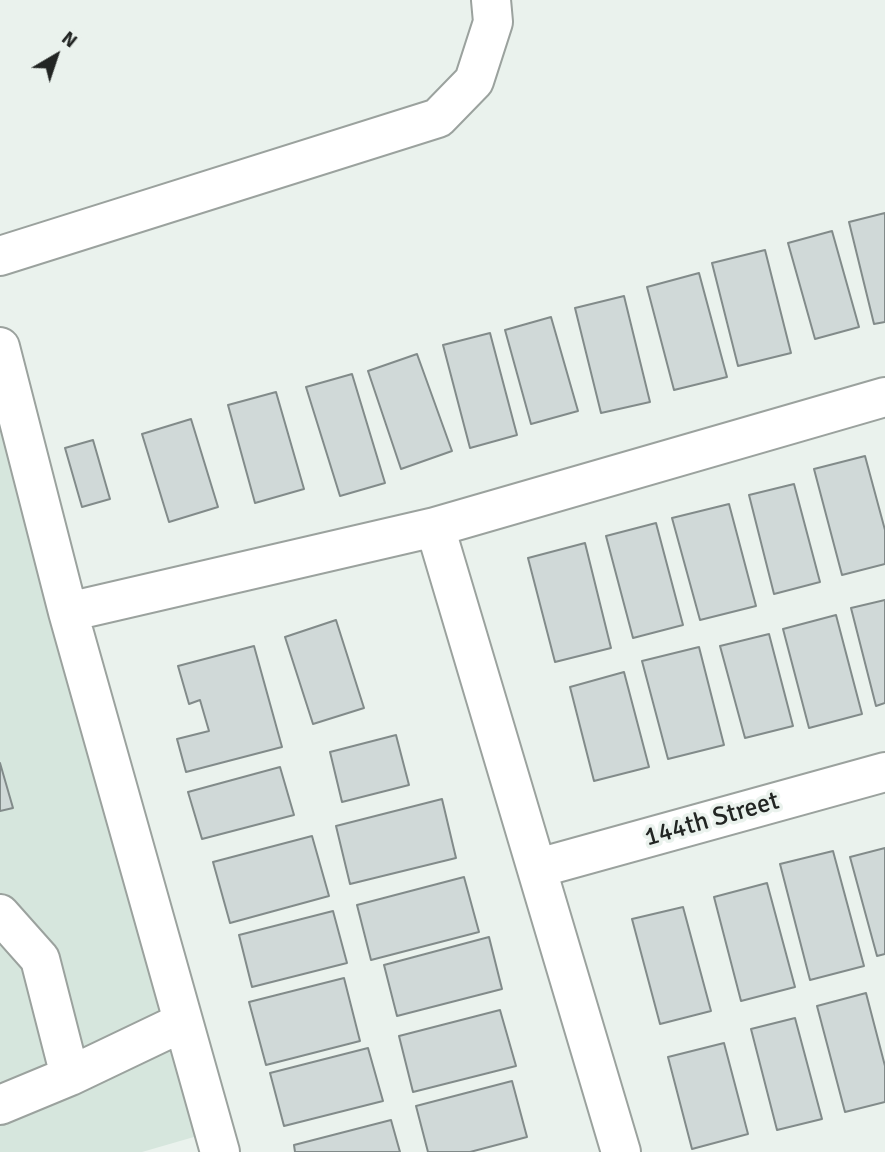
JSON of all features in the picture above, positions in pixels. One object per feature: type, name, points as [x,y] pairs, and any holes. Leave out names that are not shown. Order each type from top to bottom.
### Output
[{"type":"street","points":[[0,256],[438,118],[474,81],[493,22],[491,0]]},
{"type":"street","points":[[0,346],[68,612],[220,1152]]},
{"type":"street","points":[[68,612],[435,527],[885,397]]},
{"type":"street","points":[[435,527],[621,1152]]},
{"type":"street","name":"144th Street","points":[[538,868],[885,772]]},
{"type":"street","points":[[0,914],[40,959],[70,1076]]},
{"type":"street","points":[[0,1105],[70,1076],[183,1022]]},
{"type":"shaded area","points":[[0,375],[225,1128],[142,1152],[0,1152]]},
{"type":"building","points":[[885,213],[885,322],[874,324],[849,222]]},
{"type":"building","points":[[832,231],[859,327],[815,339],[788,243]]},
{"type":"building","points":[[765,250],[791,353],[738,366],[712,263]]},
{"type":"building","points":[[699,273],[727,377],[674,390],[647,287]]},
{"type":"building","points":[[624,296],[650,402],[601,413],[575,308]]},
{"type":"building","points":[[551,317],[578,411],[531,424],[505,330]]},
{"type":"building","points":[[490,333],[517,435],[470,448],[443,345]]},
{"type":"building","points":[[417,354],[452,451],[401,469],[368,371]]},
{"type":"building","points":[[352,374],[385,483],[340,496],[306,387]]},
{"type":"building","points":[[276,392],[304,489],[255,503],[228,405]]},
{"type":"building","points":[[191,419],[218,507],[169,522],[142,434]]},
{"type":"building","points":[[93,440],[110,499],[82,507],[65,448]]},
{"type":"building","points":[[865,456],[885,530],[885,564],[842,575],[814,469]]},
{"type":"building","points":[[794,484],[820,582],[774,594],[749,495]]},
{"type":"building","points":[[729,504],[756,606],[700,620],[672,518]]},
{"type":"building","points":[[656,523],[683,625],[633,638],[606,536]]},
{"type":"building","points":[[585,543],[611,648],[555,662],[528,558]]},
{"type":"building","points":[[885,600],[885,703],[876,706],[851,608]]},
{"type":"building","points":[[836,615],[862,714],[809,728],[783,629]]},
{"type":"building","points":[[336,620],[364,708],[313,724],[285,637]]},
{"type":"building","points":[[769,634],[793,726],[745,738],[720,646]]},
{"type":"building","points":[[254,646],[282,747],[186,772],[177,739],[209,731],[200,700],[189,704],[178,666]]},
{"type":"building","points":[[699,647],[724,745],[668,759],[642,661]]},
{"type":"building","points":[[624,672],[649,767],[594,781],[570,687]]},
{"type":"building","points":[[396,735],[409,785],[342,802],[330,752]]},
{"type":"building","points":[[0,763],[13,808],[0,811]]},
{"type":"building","points":[[280,767],[294,815],[202,839],[188,792]]},
{"type":"building","points":[[442,799],[456,858],[350,884],[336,826]]},
{"type":"building","points":[[312,836],[329,896],[230,923],[213,862]]},
{"type":"building","points":[[885,848],[885,954],[877,956],[850,857]]},
{"type":"building","points":[[833,851],[864,966],[810,980],[780,864]]},
{"type":"building","points":[[464,877],[479,932],[371,960],[357,905]]},
{"type":"building","points":[[767,883],[795,987],[741,1001],[714,897]]},
{"type":"building","points":[[683,907],[711,1011],[660,1024],[632,919]]},
{"type":"building","points":[[333,911],[347,963],[252,987],[239,935]]},
{"type":"building","points":[[489,937],[502,989],[397,1016],[384,965]]},
{"type":"building","points":[[344,978],[360,1041],[266,1065],[249,1002]]},
{"type":"building","points":[[866,993],[885,1066],[885,1102],[845,1112],[817,1006]]},
{"type":"building","points":[[500,1010],[516,1066],[413,1092],[399,1036]]},
{"type":"building","points":[[795,1018],[822,1119],[777,1130],[751,1029]]},
{"type":"building","points":[[724,1043],[748,1134],[692,1149],[668,1057]]},
{"type":"building","points":[[368,1048],[383,1101],[284,1126],[270,1073]]},
{"type":"building","points":[[512,1081],[527,1137],[470,1152],[428,1152],[416,1106]]},
{"type":"building","points":[[391,1120],[400,1152],[295,1152],[294,1145]]}]
